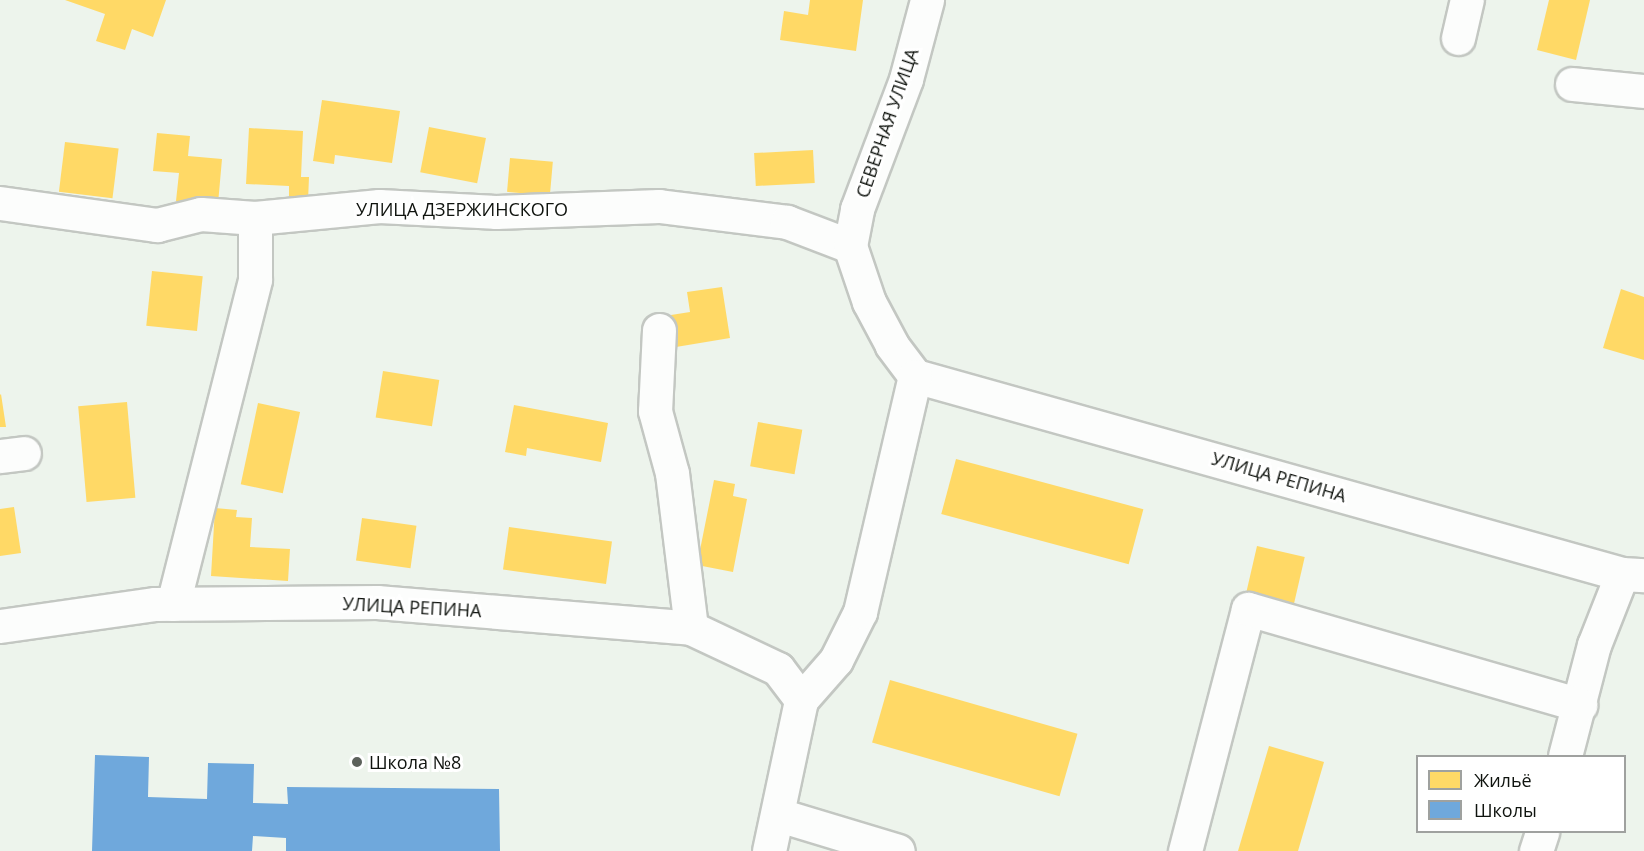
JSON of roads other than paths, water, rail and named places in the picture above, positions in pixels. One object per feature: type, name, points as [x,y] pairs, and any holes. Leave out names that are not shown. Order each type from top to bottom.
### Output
[{"type":"street","name":"СЕВЕРНАЯ УЛИЦА","points":[[850,246],[857,209],[906,79],[927,0]]},
{"type":"street","points":[[1458,38],[1467,0]]},
{"type":"street","points":[[1572,84],[1644,91]]},
{"type":"street","name":"УЛИЦА ДЗЕРЖИНСКОГО","points":[[0,203],[157,225],[201,214],[255,218],[379,206],[496,212],[659,206],[787,222],[850,246]]},
{"type":"street","points":[[173,604],[255,279],[255,218]]},
{"type":"street","points":[[769,851],[779,814],[801,700],[836,660],[860,612],[915,376],[892,345],[869,302],[850,246]]},
{"type":"street","points":[[659,330],[656,411],[672,473],[691,628]]},
{"type":"street","name":"УЛИЦА РЕПИНА","points":[[915,376],[1633,574]]},
{"type":"street","points":[[1564,755],[1580,705],[1594,645],[1633,574]]},
{"type":"street","name":"УЛИЦА РЕПИНА","points":[[0,626],[173,604],[377,602],[691,628],[778,669],[801,700]]},
{"type":"street","points":[[1185,851],[1248,609],[1580,705]]},
{"type":"street","points":[[779,814],[898,851]]},
{"type":"street","points":[[1536,851],[1541,833]]},
{"type":"place","name":"Школа №8","points":[[357,762]]}]
